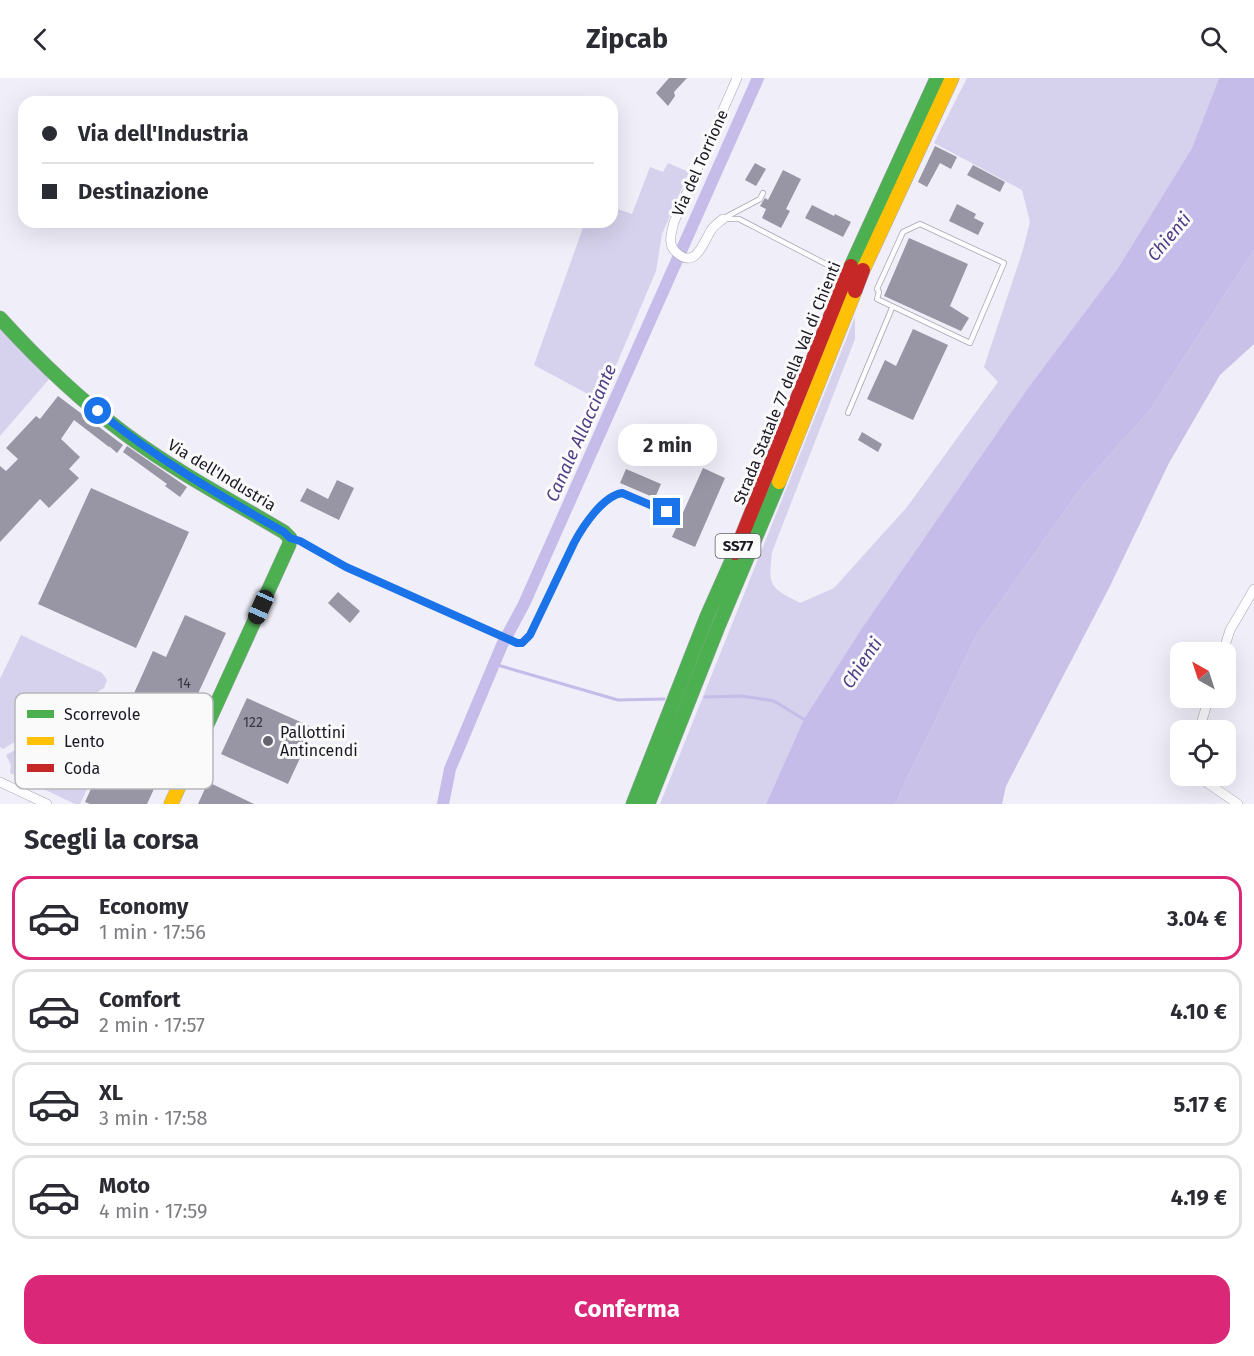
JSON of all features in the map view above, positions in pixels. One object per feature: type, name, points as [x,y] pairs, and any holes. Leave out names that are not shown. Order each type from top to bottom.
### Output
[{"type":"main road","name":"Strada Statale 77 della Val di Chienti","points":[[648,804],[718,627],[762,526],[861,282],[938,78]]},
{"type":"main road","name":"Strada Statale 77 della Val di Chienti","points":[[633,804],[707,616],[952,78]]},
{"type":"main road","name":"Via dell'Industria","points":[[0,318],[33,354],[124,432],[164,460],[284,532],[290,538]]},
{"type":"main road","points":[[213,712],[289,545],[290,538]]},
{"type":"main road","points":[[171,804],[178,789]]},
{"type":"street","name":"Via del Torrione","points":[[723,219],[710,231],[699,253],[688,258],[680,255],[671,246],[674,222],[737,78]]},
{"type":"street","points":[[1226,642],[1230,630],[1254,590]]},
{"type":"street","points":[[0,782],[47,804]]},
{"type":"street","points":[[1212,786],[1238,804]]},
{"type":"lane","points":[[723,219],[760,199],[763,193]]},
{"type":"lane","points":[[723,219],[739,219],[879,292],[877,299],[892,308],[970,343],[1004,263],[920,224],[903,232],[861,282]]},
{"type":"lane","points":[[848,413],[892,308]]},
{"type":"lane","points":[[290,538],[300,541],[346,567],[499,636],[522,643],[530,635],[580,530],[603,502],[614,494],[622,493],[667,512]]},
{"type":"shaded area","points":[[967,78],[1219,78],[1192,148],[1118,268],[1028,388],[860,631],[804,719],[766,804],[660,804],[855,317],[855,339],[772,552],[770,573],[773,585],[800,603],[834,588],[907,507],[998,382],[984,367],[1030,222],[1022,190],[934,143]]},
{"type":"shaded area","points":[[668,163],[689,172],[662,234],[656,271],[601,401],[534,365],[583,228],[618,228],[618,209],[632,214],[650,167],[663,172]]},
{"type":"shaded area","points":[[1254,250],[1254,344],[1220,375],[1169,463],[1109,588],[1006,786],[1002,804],[895,804],[976,636],[1084,484],[1150,410]]},
{"type":"shaded area","points":[[0,328],[50,378],[0,436]]},
{"type":"shaded area","points":[[21,635],[102,673],[107,680],[104,688],[96,693],[15,693],[15,742],[3,749],[0,747],[0,679]]},
{"type":"shaded area","points":[[15,750],[15,775],[10,773],[11,765],[6,755]]},
{"type":"shaded area","points":[[44,789],[87,789],[80,804],[75,804]]},
{"type":"water","name":"Chienti","points":[[1219,78],[1254,78],[1254,250],[1150,410],[1084,484],[976,636],[895,804],[766,804],[804,719],[860,631],[1028,388],[1118,268],[1192,148]]},
{"type":"building","points":[[669,78],[687,78],[674,92],[675,96],[668,106],[656,93]]},
{"type":"building","points":[[935,146],[957,157],[951,169],[940,163],[927,187],[918,182]]},
{"type":"building","points":[[755,163],[766,169],[756,186],[745,180]]},
{"type":"building","points":[[973,165],[1005,182],[1000,192],[967,175]]},
{"type":"building","points":[[783,170],[801,179],[786,209],[790,211],[781,228],[762,218],[766,209],[760,206],[765,198],[768,200]]},
{"type":"building","points":[[957,204],[976,214],[974,218],[984,223],[978,235],[949,221]]},
{"type":"building","points":[[812,205],[851,222],[843,237],[805,218]]},
{"type":"building","points":[[909,238],[968,264],[950,306],[969,318],[961,331],[884,296]]},
{"type":"building","points":[[913,329],[948,345],[913,420],[867,399],[885,360],[896,366]]},
{"type":"building","points":[[58,396],[123,445],[117,453],[111,446],[109,447],[74,420],[61,439],[80,457],[69,469],[79,478],[49,508],[40,499],[0,542],[0,466],[6,471],[18,459],[6,448],[36,416],[40,419]]},
{"type":"building","points":[[862,432],[882,444],[878,452],[858,440]]},
{"type":"building","points":[[127,446],[187,487],[180,497],[165,486],[167,484],[123,452]]},
{"type":"building","points":[[703,468],[725,478],[695,547],[672,537]]},
{"type":"building","points":[[626,469],[661,484],[655,498],[620,483]]},
{"type":"building","points":[[337,480],[354,488],[339,520],[300,501],[307,488],[328,499]]},
{"type":"building","points":[[91,488],[189,532],[136,648],[38,604]]},
{"type":"building","points":[[338,592],[360,611],[350,623],[328,603]]},
{"type":"building","points":[[185,615],[226,633],[198,693],[134,693],[153,651],[166,657]]},
{"type":"building","name":"Pallottini Antincendi","points":[[247,698],[314,728],[288,784],[221,754]]},
{"type":"building","points":[[213,784],[254,804],[198,804],[205,789],[213,789]]},
{"type":"building","points":[[91,789],[154,789],[147,804],[90,804],[85,802]]},
{"type":"waterway","name":"Canale Allacciante","points":[[443,804],[450,769],[502,645],[524,604],[758,78]]},
{"type":"waterway","points":[[494,664],[618,700],[664,699]]},
{"type":"waterway","points":[[705,697],[742,696],[774,701],[805,720]]},
{"type":"traffic: fast","points":[[851,266],[937,78]]},
{"type":"traffic: fast","points":[[0,318],[59,378],[124,433],[183,473],[284,532],[290,538],[289,545],[213,712]]},
{"type":"traffic: fast","points":[[648,804],[718,627],[779,482]]},
{"type":"traffic: fast","points":[[633,804],[707,616],[735,553]]},
{"type":"traffic: slow","points":[[863,270],[952,78]]},
{"type":"traffic: slow","points":[[779,482],[855,291]]},
{"type":"traffic: slow","points":[[171,804],[178,789]]},
{"type":"traffic: jam","points":[[842,287],[851,266]]},
{"type":"traffic: jam","points":[[855,291],[863,270]]},
{"type":"traffic: jam","points":[[735,553],[842,287]]},
{"type":"place","name":"Pallottini Antincendi","points":[[268,741]]},
{"type":"route","points":[[98,411],[164,460],[284,532],[290,538],[300,541],[346,567],[517,643],[522,643],[530,635],[580,530],[603,502],[614,494],[622,493],[667,512]]}]
